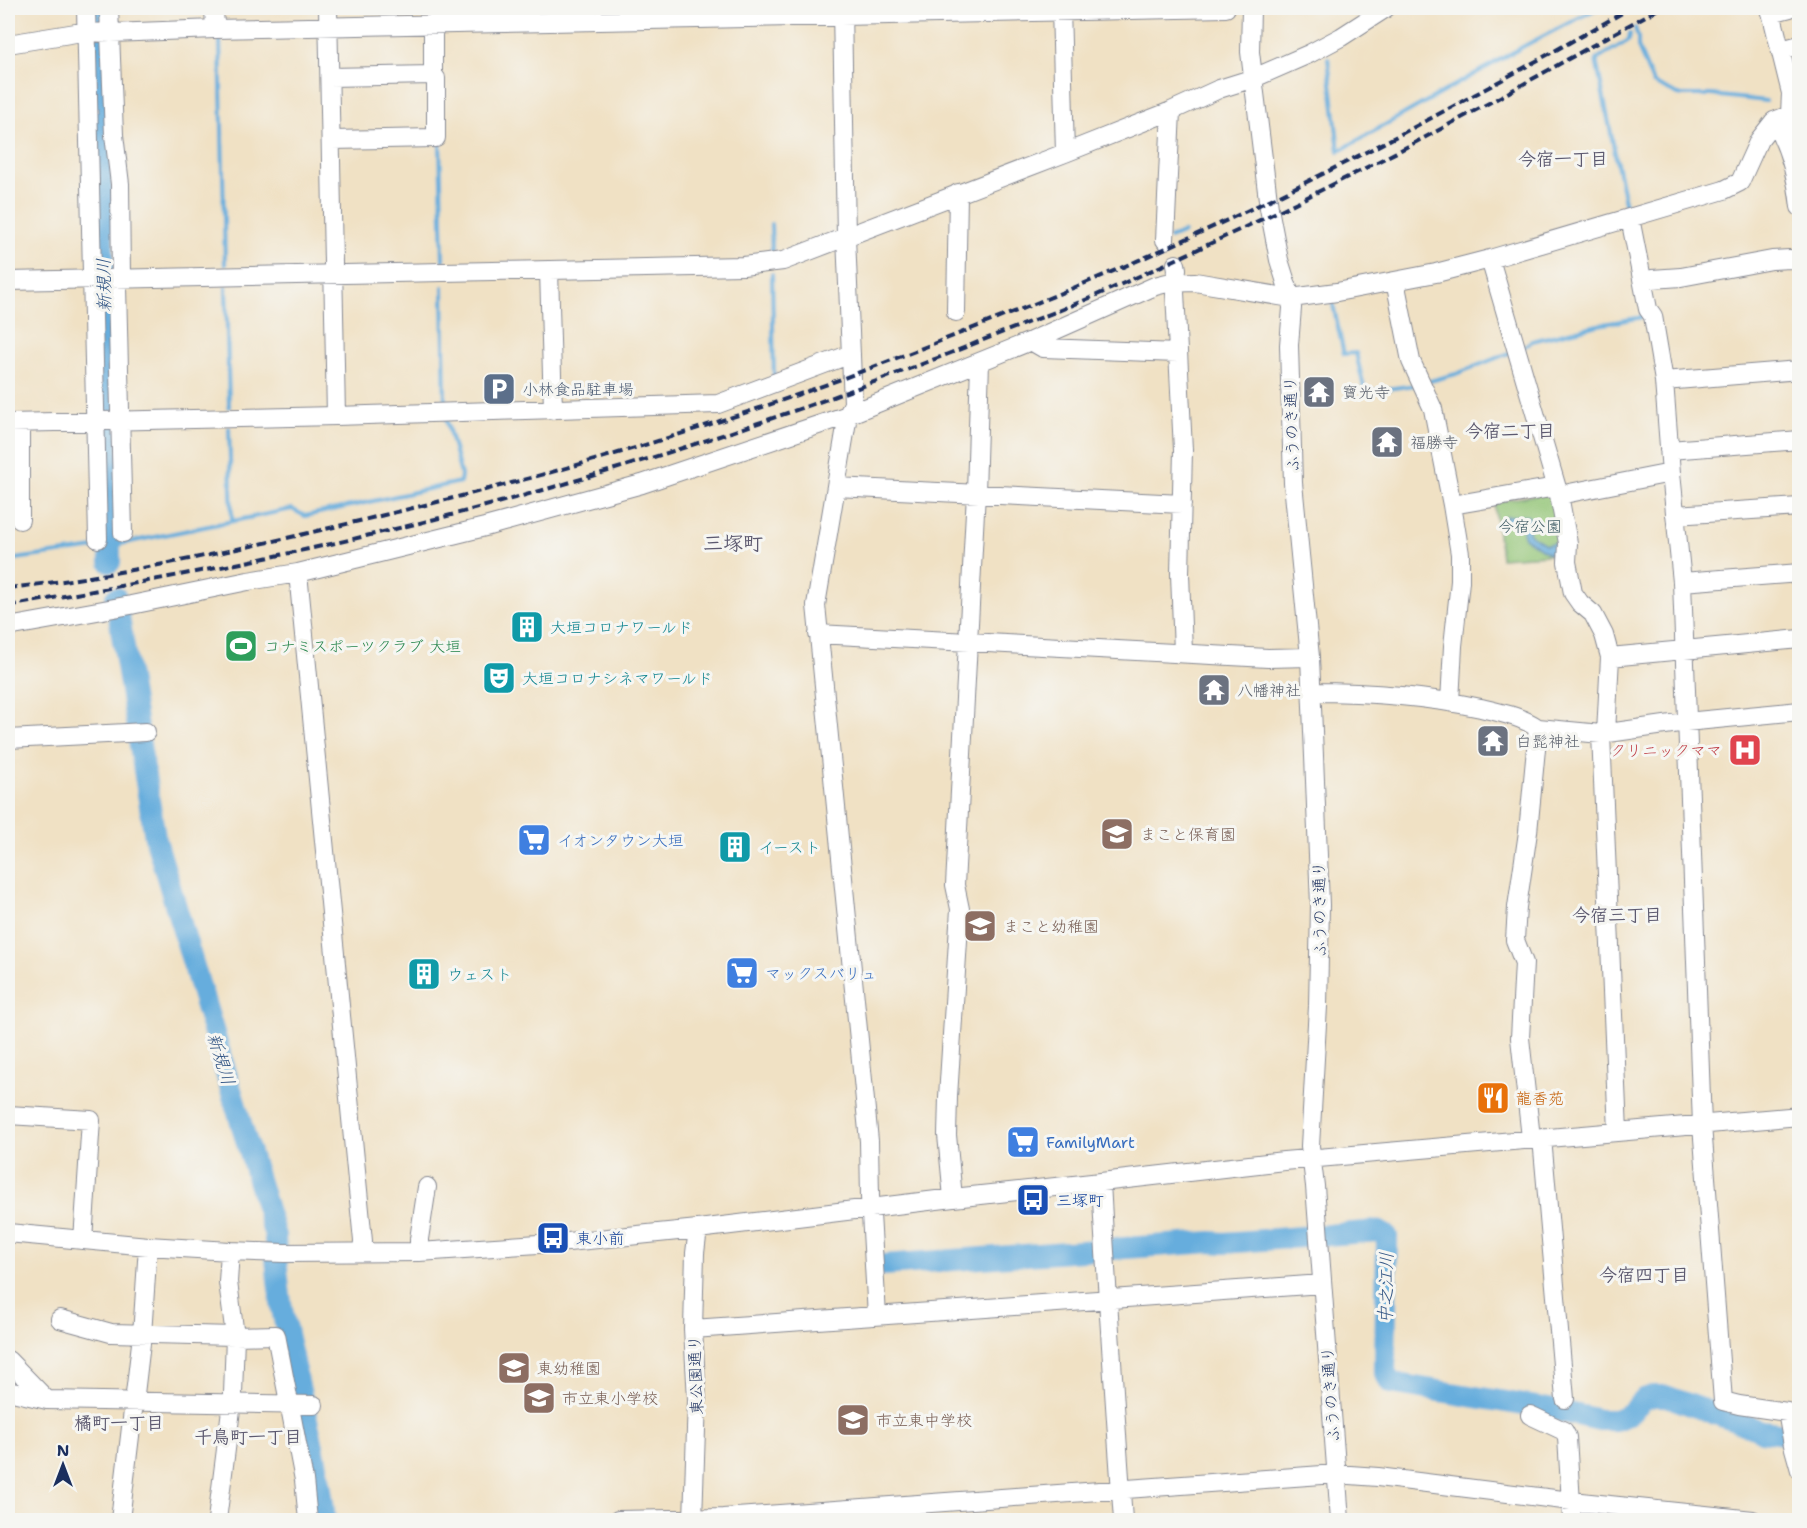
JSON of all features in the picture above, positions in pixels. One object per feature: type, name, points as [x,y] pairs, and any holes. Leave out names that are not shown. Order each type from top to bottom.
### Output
[{"type":"street","points":[[86,8],[99,33],[120,184],[105,278]]},
{"type":"street","points":[[109,8],[99,33],[108,421],[123,533]]},
{"type":"street","points":[[214,8],[215,29]]},
{"type":"street","points":[[328,8],[336,416]]},
{"type":"street","points":[[8,44],[82,32],[328,27],[436,20],[653,14],[1226,8]]},
{"type":"street","points":[[1235,8],[1251,8]]},
{"type":"street","name":"ふうのき通り","points":[[1251,8],[1250,52],[1269,208],[1279,260],[1292,308],[1289,345],[1293,483],[1310,657],[1320,905],[1318,1006],[1310,1146],[1340,1521]]},
{"type":"street","points":[[8,281],[743,266],[783,261],[1065,153],[1171,111],[1219,89],[1254,78],[1309,54],[1341,37],[1386,8]]},
{"type":"street","points":[[1790,8],[1771,10],[1791,93],[1782,134],[1798,188],[1800,207]]},
{"type":"street","points":[[1061,9],[1065,153]]},
{"type":"street","points":[[842,12],[846,237],[853,403],[848,415],[816,605],[868,1129],[870,1209],[877,1316]]},
{"type":"street","points":[[332,140],[436,138],[436,78],[434,75],[436,20]]},
{"type":"street","points":[[1781,50],[1800,45]]},
{"type":"street","points":[[330,77],[434,75]]},
{"type":"street","points":[[1165,240],[1171,111]]},
{"type":"street","points":[[1788,115],[1800,145]]},
{"type":"street","points":[[1176,273],[1195,282],[1291,298],[1395,281],[1490,259],[1724,190],[1740,182],[1759,140],[1788,115]]},
{"type":"street","points":[[956,312],[958,193]]},
{"type":"street","points":[[1630,218],[1648,309],[1653,316],[1664,381],[1682,582],[1702,1125],[1723,1401],[1787,1412],[1788,1425],[1800,1470]]},
{"type":"street","points":[[1490,259],[1558,491],[1568,543],[1567,562],[1573,593],[1580,603],[1593,614],[1604,635],[1610,657],[1604,733],[1618,1132]]},
{"type":"street","points":[[1643,282],[1772,260],[1800,261]]},
{"type":"street","points":[[549,270],[553,410]]},
{"type":"street","points":[[8,627],[298,573],[486,527],[642,484],[848,415],[1031,341],[1155,286],[1176,273]]},
{"type":"street","points":[[1176,273],[1183,450],[1180,574],[1183,652]]},
{"type":"street","points":[[99,539],[117,286],[105,278]]},
{"type":"street","points":[[1395,281],[1411,361],[1433,409],[1460,554],[1460,581],[1450,702]]},
{"type":"street","points":[[1031,341],[1043,348],[1178,353]]},
{"type":"street","points":[[20,520],[14,423],[718,404],[851,354]]},
{"type":"street","points":[[952,1198],[947,1136],[960,909],[955,885],[976,493],[980,362]]},
{"type":"street","points":[[1664,381],[1800,370]]},
{"type":"street","points":[[1669,450],[1800,440]]},
{"type":"street","points":[[1452,505],[1671,473]]},
{"type":"street","points":[[836,487],[1182,504]]},
{"type":"street","points":[[1675,515],[1800,507]]},
{"type":"street","points":[[298,573],[363,1241],[362,1252]]},
{"type":"street","points":[[1682,582],[1800,573]]},
{"type":"street","points":[[818,634],[1268,658],[1310,657]]},
{"type":"street","points":[[1610,657],[1800,639]]},
{"type":"street","points":[[1310,692],[1359,692],[1450,702],[1526,720],[1538,728],[1604,733],[1800,711]]},
{"type":"street","points":[[1538,728],[1515,940],[1524,963],[1520,1038],[1537,1138],[1565,1399]]},
{"type":"street","points":[[8,739],[146,732]]},
{"type":"street","points":[[8,1115],[91,1120],[82,1240]]},
{"type":"street","points":[[8,1233],[230,1251],[419,1252],[568,1242],[698,1229],[1312,1158],[1800,1116]]},
{"type":"street","points":[[1101,1182],[1123,1521]]},
{"type":"street","points":[[419,1252],[426,1187]]},
{"type":"street","name":"東公園通り","points":[[693,1520],[697,1399],[693,1329],[698,1229]]},
{"type":"street","points":[[120,1521],[142,1335],[148,1246]]},
{"type":"street","points":[[216,1521],[232,1404],[235,1336],[228,1282],[230,1251]]},
{"type":"street","points":[[693,1329],[1322,1284]]},
{"type":"street","points":[[60,1319],[111,1333],[276,1335],[292,1405],[308,1521]]},
{"type":"street","points":[[8,1360],[47,1400]]},
{"type":"street","points":[[8,1392],[47,1400],[314,1405]]},
{"type":"street","points":[[1530,1415],[1564,1431],[1567,1437],[1572,1521]]},
{"type":"street","points":[[618,1521],[889,1513],[1121,1489],[1336,1474],[1753,1521]]},
{"type":"green space","name":"今宿公園","points":[[1553,492],[1564,554],[1501,558],[1494,502]]},
{"type":"water","points":[[1506,516],[1530,518],[1529,532],[1532,536],[1545,544],[1561,545],[1560,554],[1548,553],[1524,538],[1520,523],[1505,523]]},
{"type":"waterway","name":"新規川","points":[[97,8],[110,562]]},
{"type":"waterway","points":[[1328,58],[1339,151],[1524,46],[1598,8]]},
{"type":"waterway","points":[[1635,28],[1638,47],[1653,83],[1678,95],[1711,95],[1766,101]]},
{"type":"waterway","points":[[1627,212],[1596,60],[1629,40],[1630,34]]},
{"type":"waterway","points":[[220,39],[225,265]]},
{"type":"waterway","points":[[440,142],[443,261]]},
{"type":"waterway","points":[[771,224],[772,252]]},
{"type":"waterway","points":[[1170,238],[1184,232]]},
{"type":"waterway","points":[[772,274],[774,378]]},
{"type":"waterway","points":[[226,287],[229,407]]},
{"type":"waterway","points":[[443,287],[445,408]]},
{"type":"waterway","points":[[1332,300],[1344,354],[1356,353],[1365,392],[1415,385]]},
{"type":"waterway","points":[[1523,347],[1532,341],[1643,317],[1642,314]]},
{"type":"waterway","points":[[1430,381],[1456,374],[1509,353]]},
{"type":"waterway","points":[[8,560],[110,546],[292,509],[305,516],[460,482],[461,475],[446,419]]},
{"type":"waterway","points":[[229,428],[232,521]]},
{"type":"waterway","name":"新規川","points":[[116,598],[155,837],[275,1236],[281,1304],[312,1442],[325,1520]]},
{"type":"waterway","name":"中之江川","points":[[883,1265],[1378,1231],[1387,1236],[1385,1373],[1391,1383],[1555,1410],[1600,1420],[1616,1420],[1629,1414],[1644,1399],[1666,1396],[1762,1431],[1800,1436]]},
{"type":"railway","points":[[8,588],[102,575],[197,558],[426,505],[637,448],[819,387],[1046,299],[1206,230],[1387,141],[1631,8]]},
{"type":"railway","points":[[8,606],[275,556],[396,529],[562,485],[806,407],[1090,298],[1242,229],[1440,129],[1660,8]]},
{"type":"place","name":"小林食品駐車場","points":[[499,389]]},
{"type":"place","name":"寶光寺","points":[[1319,392]]},
{"type":"place","name":"福勝寺","points":[[1387,442]]},
{"type":"place","name":"大垣コロナワールド","points":[[527,627]]},
{"type":"place","name":"コナミスポーツクラブ 大垣","points":[[241,646]]},
{"type":"place","name":"大垣コロナシネマワールド","points":[[499,678]]},
{"type":"place","name":"八幡神社","points":[[1214,690]]},
{"type":"place","name":"白髭神社","points":[[1493,741]]},
{"type":"place","name":"クリニックママ","points":[[1745,750]]},
{"type":"place","name":"まこと保育園","points":[[1117,834]]},
{"type":"place","name":"イオンタウン大垣","points":[[534,840]]},
{"type":"place","name":"イースト","points":[[735,847]]},
{"type":"place","name":"まこと幼稚園","points":[[980,926]]},
{"type":"place","name":"マックスバリュ","points":[[742,973]]},
{"type":"place","name":"ウェスト","points":[[424,974]]},
{"type":"place","name":"龍香苑","points":[[1493,1098]]},
{"type":"place","name":"FamilyMart","points":[[1023,1142]]},
{"type":"place","name":"三塚町","points":[[1033,1200]]},
{"type":"place","name":"東小前","points":[[553,1238]]},
{"type":"place","name":"東幼稚園","points":[[514,1368]]},
{"type":"place","name":"市立東小学校","points":[[539,1398]]},
{"type":"place","name":"市立東中学校","points":[[853,1420]]},
{"type":"district","name":"今宿一丁目","points":[[1563,159]]},
{"type":"district","name":"今宿二丁目","points":[[1510,431]]},
{"type":"district","name":"三塚町","points":[[733,543]]},
{"type":"district","name":"今宿三丁目","points":[[1617,915]]},
{"type":"district","name":"今宿四丁目","points":[[1644,1275]]},
{"type":"district","name":"橘町一丁目","points":[[119,1423]]},
{"type":"district","name":"千鳥町一丁目","points":[[248,1437]]}]
